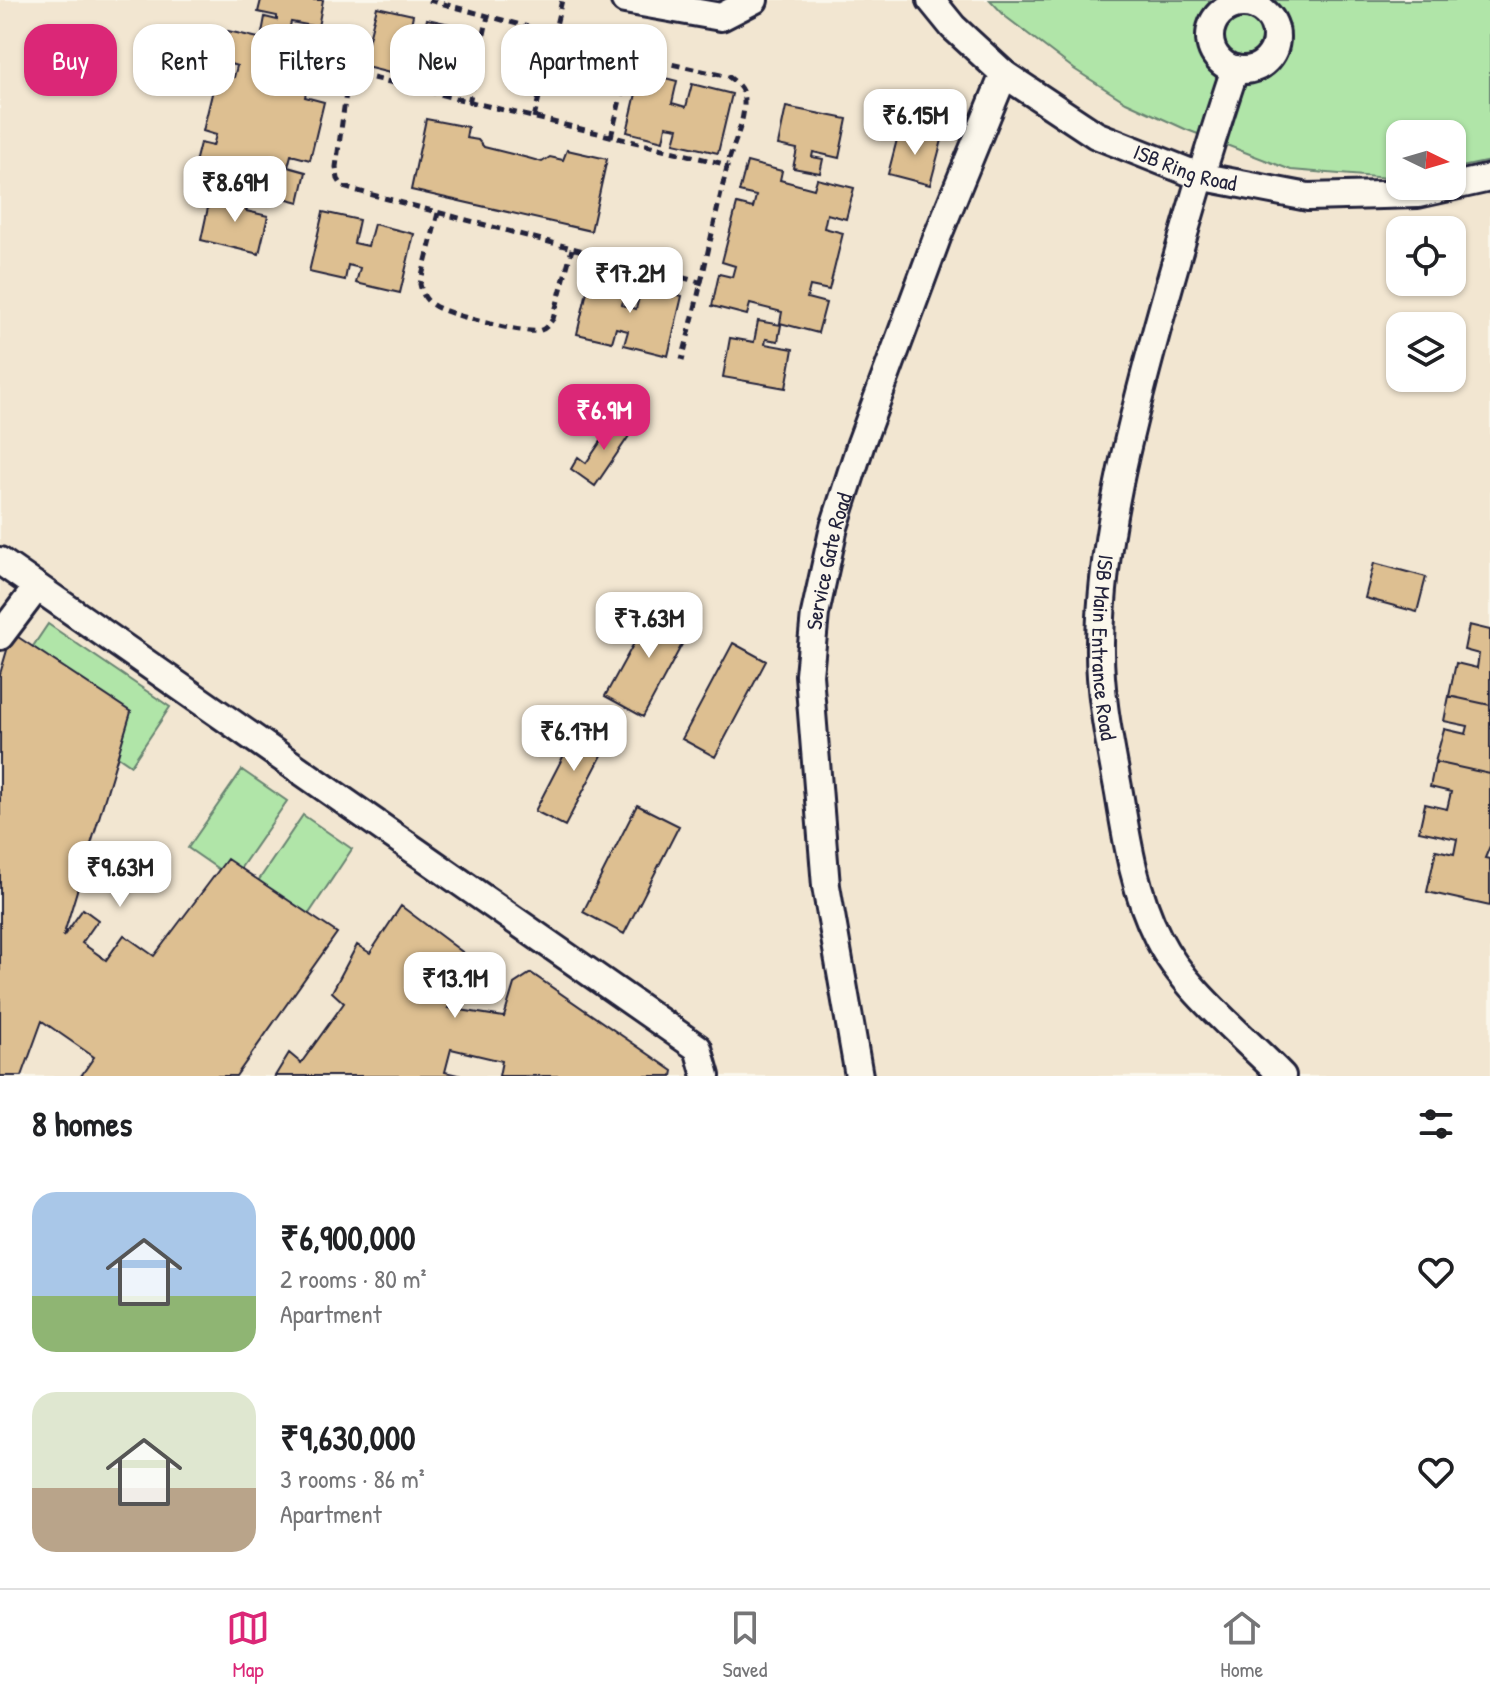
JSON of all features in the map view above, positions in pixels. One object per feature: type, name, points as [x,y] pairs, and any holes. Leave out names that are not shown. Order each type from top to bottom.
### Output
[{"type":"lane","points":[[625,0],[721,17],[754,0]]},
{"type":"lane","name":"ISB Ring Road","points":[[931,0],[953,27],[1004,74],[1096,135],[1199,176],[1308,197],[1418,194],[1490,178]]},
{"type":"lane","points":[[1249,3],[1268,16],[1276,32],[1274,49],[1264,63],[1248,71],[1235,69],[1217,59],[1209,44],[1211,26],[1221,12],[1237,4],[1249,3]]},
{"type":"lane","name":"ISB Main Entrance Road","points":[[1235,69],[1199,176],[1120,476],[1107,557],[1100,645],[1104,704],[1125,833],[1141,897],[1159,939],[1195,992],[1282,1076]]},
{"type":"lane","name":"Service Gate Road","points":[[859,1076],[826,886],[809,675],[815,614],[834,527],[861,443],[938,235],[1004,74]]},
{"type":"lane","points":[[0,561],[698,1048],[706,1076]]},
{"type":"lane","points":[[0,636],[37,587]]},
{"type":"path","points":[[429,0],[517,24]]},
{"type":"path","points":[[556,24],[562,0]]},
{"type":"path","points":[[469,103],[488,16]]},
{"type":"path","points":[[667,63],[729,77],[740,85],[745,98],[703,283],[682,360]]},
{"type":"path","points":[[703,283],[343,187],[336,167],[346,93],[354,80],[365,76],[728,165]]},
{"type":"path","points":[[534,118],[539,96]]},
{"type":"path","points":[[611,137],[621,96]]},
{"type":"path","points":[[438,213],[420,284],[422,295],[442,310],[521,330],[535,332],[546,328],[553,319],[572,249]]},
{"type":"shaded area","points":[[0,0],[1490,0],[1490,1076],[0,1076]]},
{"type":"green space","points":[[990,0],[1490,0],[1490,161],[1466,166],[1466,120],[1386,120],[1386,178],[1291,170],[1185,129],[1126,102],[1074,69],[1006,17]]},
{"type":"green space","points":[[48,624],[170,707],[131,765],[9,682]]},
{"type":"green space","points":[[242,770],[287,801],[233,879],[188,848]]},
{"type":"green space","points":[[303,815],[352,849],[300,927],[250,893]]},
{"type":"building","points":[[261,0],[323,0],[319,24],[264,24],[265,17],[277,20],[277,16],[258,12]]},
{"type":"building","points":[[377,7],[413,15],[411,24],[390,24],[390,73],[374,69],[373,24]]},
{"type":"building","points":[[427,19],[450,24],[426,24]]},
{"type":"building","points":[[235,33],[251,36],[251,96],[305,96],[324,102],[310,160],[291,155],[288,167],[306,172],[299,202],[261,192],[263,181],[231,173],[228,184],[192,175],[200,143],[213,146],[216,135],[203,131],[211,96],[235,96]]},
{"type":"building","points":[[667,78],[677,81],[672,103],[686,107],[692,84],[732,94],[718,153],[674,143],[678,128],[666,126],[663,141],[627,132],[635,96],[667,96]]},
{"type":"building","points":[[786,107],[847,119],[839,158],[813,152],[812,157],[823,159],[820,173],[793,168],[797,149],[778,145]]},
{"type":"building","points":[[426,119],[468,127],[466,138],[478,140],[484,147],[542,162],[550,157],[563,160],[567,150],[607,159],[591,231],[411,190]]},
{"type":"building","points":[[900,128],[942,140],[930,185],[888,174]]},
{"type":"building","points":[[747,162],[782,171],[780,180],[814,189],[817,179],[854,188],[846,219],[827,214],[824,228],[843,233],[829,290],[810,286],[807,298],[826,303],[818,333],[780,323],[782,312],[750,304],[747,315],[712,306],[719,274],[732,277],[735,266],[722,262],[737,204],[753,208],[756,196],[739,192]]},
{"type":"building","points":[[224,187],[251,193],[246,211],[268,216],[259,254],[201,240],[209,203],[233,208],[234,201],[222,198]]},
{"type":"building","points":[[323,212],[359,220],[354,243],[368,246],[374,224],[414,234],[400,293],[356,283],[360,268],[348,265],[345,280],[309,272]]},
{"type":"building","points":[[591,274],[627,283],[622,305],[636,309],[642,286],[682,296],[668,356],[624,345],[628,331],[616,328],[612,342],[577,334]]},
{"type":"building","points":[[758,321],[781,325],[778,341],[766,339],[765,344],[793,349],[786,388],[723,377],[730,338],[754,342]]},
{"type":"building","points":[[619,415],[635,427],[595,486],[571,469],[578,457],[586,463]]},
{"type":"building","points":[[1374,563],[1426,577],[1417,612],[1365,598]]},
{"type":"building","points":[[656,603],[693,624],[643,717],[605,696]]},
{"type":"building","points":[[1469,625],[1490,630],[1490,705],[1449,696],[1456,663],[1477,668],[1479,654],[1464,650]]},
{"type":"building","points":[[12,633],[131,712],[63,937],[83,909],[98,920],[82,943],[106,960],[124,935],[154,956],[227,859],[337,933],[236,1076],[81,1076],[94,1057],[42,1021],[22,1076],[0,1076],[0,674]]},
{"type":"building","points":[[733,643],[766,661],[715,757],[682,739]]},
{"type":"building","points":[[1449,696],[1490,705],[1490,774],[1435,762],[1444,729],[1466,734],[1468,726],[1444,721]]},
{"type":"building","points":[[582,720],[612,736],[565,826],[535,811]]},
{"type":"building","points":[[1435,762],[1490,774],[1490,846],[1485,858],[1490,859],[1490,906],[1427,892],[1436,850],[1454,854],[1457,839],[1419,831],[1425,804],[1447,809],[1451,792],[1430,787]]},
{"type":"building","points":[[637,805],[679,826],[624,934],[583,912]]},
{"type":"building","points":[[401,906],[477,963],[448,1008],[504,1017],[514,984],[531,973],[673,1071],[672,1076],[499,1076],[502,1061],[451,1049],[445,1072],[462,1076],[275,1076],[289,1053],[301,1063],[344,1003],[332,992],[357,945],[370,953]]}]
